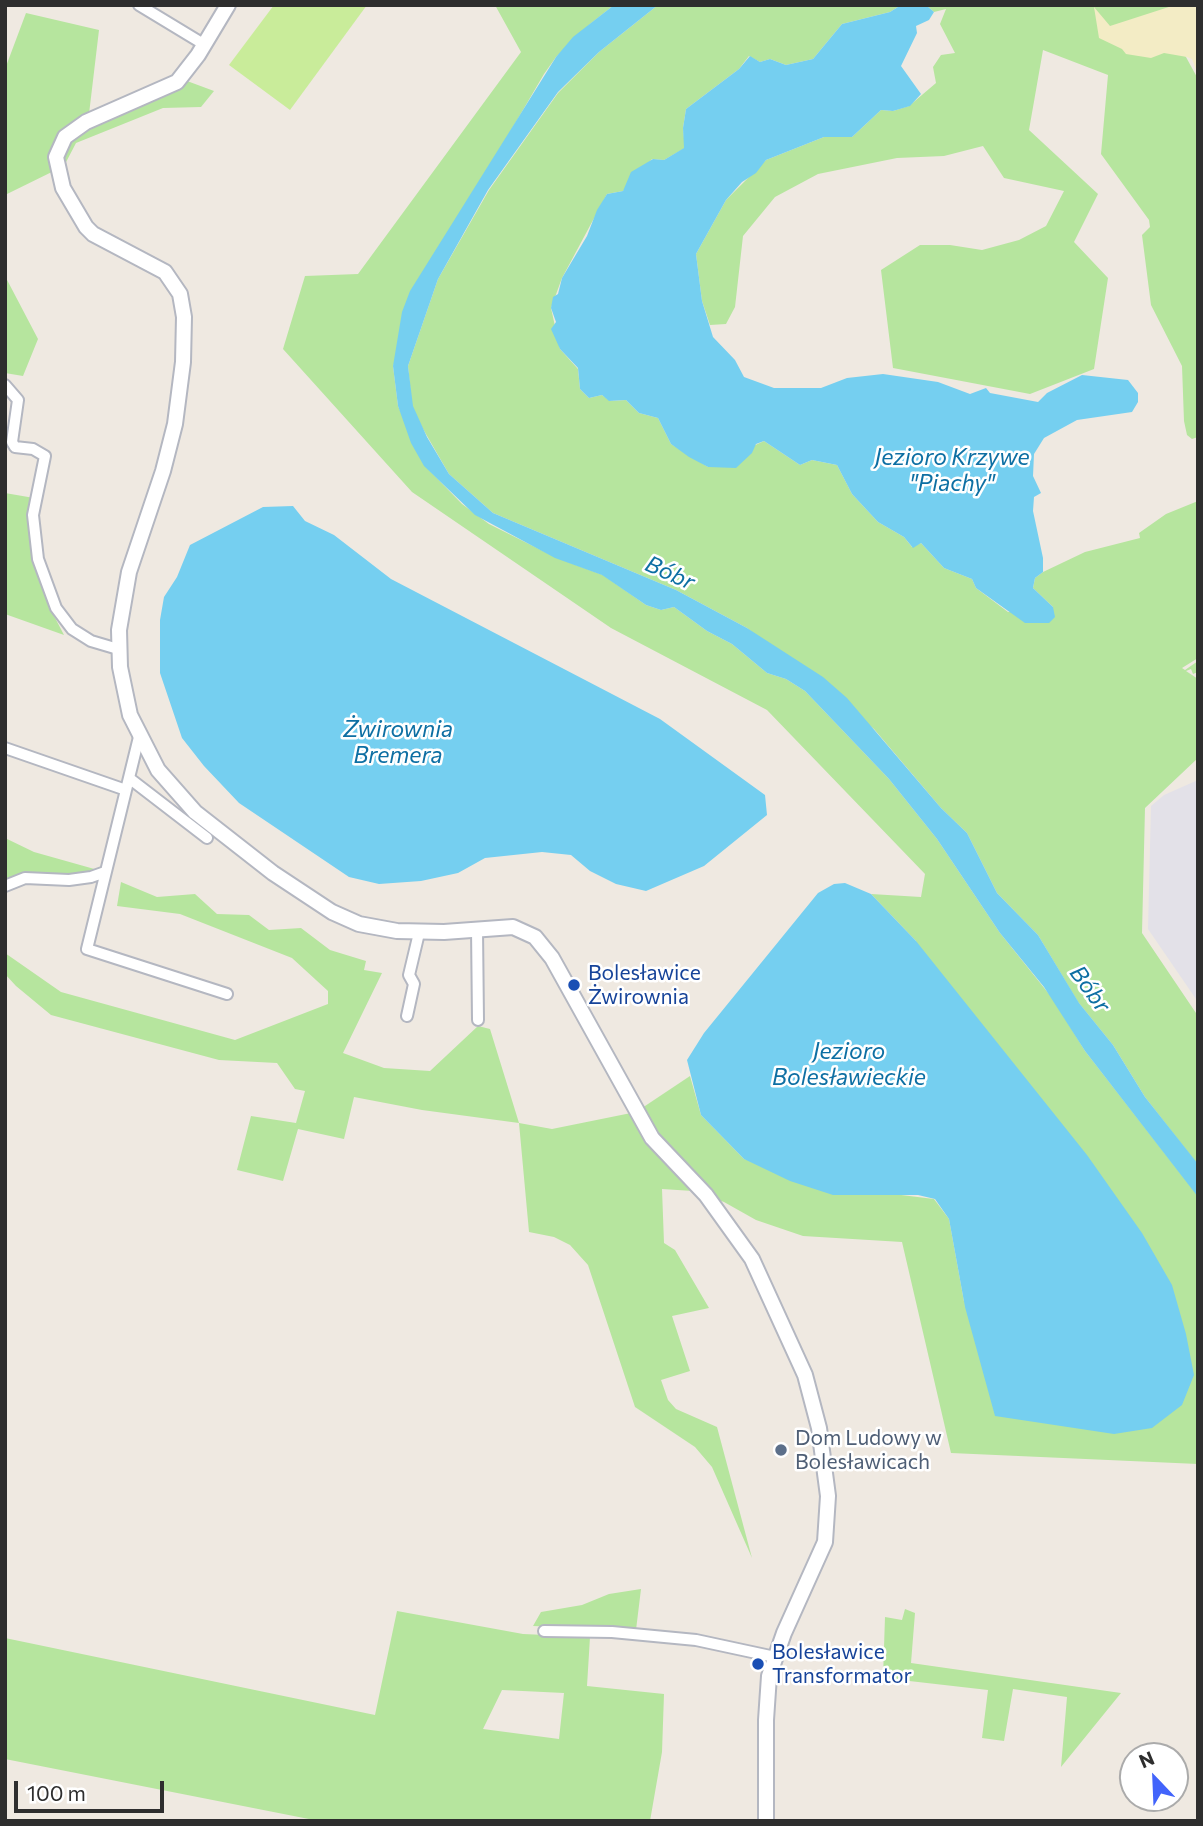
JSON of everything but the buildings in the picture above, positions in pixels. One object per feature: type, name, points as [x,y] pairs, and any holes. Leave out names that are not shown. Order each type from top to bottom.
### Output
[{"type":"street","points":[[139,5],[205,45]]},
{"type":"street","points":[[228,5],[205,45],[177,82],[153,95],[86,122],[65,137],[58,148],[60,178],[69,202],[86,227],[93,234],[165,272],[180,294],[184,317],[183,362],[175,424],[163,471],[129,572],[118,649],[130,715],[158,770],[195,812],[331,912],[359,924],[419,933],[513,927],[535,937],[544,948],[652,1138],[706,1195],[752,1259],[799,1357],[819,1428],[828,1516],[825,1542],[775,1657],[766,1696],[766,1821]]},
{"type":"street","points":[[5,384],[18,400],[12,442],[15,447],[33,449],[45,456],[33,515],[38,559],[56,608],[72,629],[91,641],[118,649]]},
{"type":"street","points":[[139,737],[86,949],[227,994]]},
{"type":"street","points":[[5,748],[126,790]]},
{"type":"street","points":[[129,778],[207,838]]},
{"type":"street","points":[[5,886],[25,878],[69,880],[105,872]]},
{"type":"street","points":[[477,929],[478,1020]]},
{"type":"street","points":[[407,1016],[414,984],[409,975],[419,933]]},
{"type":"street","points":[[544,1631],[612,1632],[696,1640],[775,1657]]},
{"type":"shaded area","points":[[1198,780],[1198,1002],[1148,929],[1151,806],[1164,795]]},
{"type":"green space","points":[[274,5],[367,5],[290,110],[229,65]]},
{"type":"green space","points":[[495,5],[614,5],[556,57],[544,74],[496,156],[393,366],[398,406],[425,466],[462,504],[489,524],[557,558],[603,575],[646,605],[661,610],[674,607],[707,631],[732,644],[767,673],[786,679],[805,691],[889,779],[937,839],[1000,933],[1053,999],[1085,1051],[1198,1196],[1198,1464],[951,1453],[902,1242],[803,1236],[756,1220],[724,1202],[693,1191],[662,1189],[664,1243],[675,1250],[709,1308],[672,1316],[690,1371],[661,1380],[668,1400],[676,1409],[717,1427],[752,1558],[712,1467],[695,1447],[635,1407],[588,1265],[570,1245],[554,1237],[529,1232],[519,1123],[552,1129],[636,1112],[690,1076],[701,1115],[744,1159],[893,1194],[934,1199],[949,1219],[965,1307],[916,941],[871,894],[921,897],[925,874],[767,710],[611,628],[412,492],[283,349],[305,276],[358,274],[521,52]]},
{"type":"green space","points":[[658,5],[901,5],[890,12],[842,24],[813,59],[786,65],[770,59],[760,62],[749,56],[739,69],[686,109],[683,128],[685,148],[664,160],[652,159],[623,191],[607,194],[562,278],[551,308],[560,349],[578,369],[580,389],[589,398],[602,395],[610,401],[626,400],[639,413],[658,418],[671,444],[708,467],[764,441],[800,465],[812,460],[837,465],[852,494],[878,522],[904,537],[912,547],[921,543],[944,568],[972,579],[976,588],[1008,612],[1053,607],[1033,588],[1035,578],[1043,572],[1085,552],[1140,538],[1139,533],[1166,514],[1198,501],[1198,658],[1182,668],[1185,670],[1198,661],[1198,672],[1193,674],[1191,669],[1186,671],[1198,679],[1198,758],[1145,808],[1142,933],[1198,1016],[1198,1165],[1145,1097],[1113,1045],[1078,1002],[1038,935],[997,893],[967,833],[941,808],[874,729],[747,628],[676,590],[493,513],[449,474],[419,422],[412,406],[408,366],[438,279],[489,190],[558,93],[599,52]]},
{"type":"green space","points":[[926,5],[1183,5],[1163,15],[1198,79],[1198,437],[1192,439],[1187,435],[1182,366],[1151,305],[1142,235],[1150,227],[1149,220],[1101,154],[1108,75],[1043,50],[1029,130],[1098,194],[1074,242],[1108,278],[1094,369],[1030,394],[893,368],[881,270],[920,245],[950,245],[982,250],[1019,240],[1046,226],[1064,191],[1004,178],[983,146],[944,156],[897,158],[818,174],[775,197],[743,236],[735,307],[726,324],[710,325],[702,301],[696,254],[726,200],[766,160],[824,137],[852,137],[881,110],[893,111],[909,106],[936,83],[933,67],[941,55],[955,53],[940,24],[946,9],[934,12]]},
{"type":"green space","points":[[26,13],[99,30],[89,114],[179,78],[214,91],[201,107],[163,108],[76,143],[64,166],[5,195],[5,69]]},
{"type":"green space","points":[[5,276],[38,339],[23,376],[5,373]]},
{"type":"green space","points":[[5,493],[34,498],[41,567],[52,612],[64,635],[5,614]]},
{"type":"green space","points":[[5,838],[34,852],[105,872],[5,886]]},
{"type":"green space","points":[[121,882],[157,897],[195,894],[217,914],[249,915],[269,930],[301,928],[330,950],[366,961],[364,970],[382,973],[343,1053],[384,1068],[430,1071],[478,1026],[490,1029],[519,1123],[422,1110],[354,1097],[344,1139],[298,1129],[283,1181],[237,1170],[251,1116],[296,1123],[305,1091],[295,1089],[277,1063],[219,1060],[51,1015],[5,974],[5,953],[61,992],[235,1040],[328,1004],[328,991],[292,958],[180,914],[117,906]]},
{"type":"green space","points":[[641,1589],[636,1630],[533,1626],[541,1612],[582,1605],[609,1594]]},
{"type":"green space","points":[[905,1609],[915,1613],[911,1663],[1121,1693],[1061,1767],[1067,1697],[1013,1689],[1004,1741],[982,1738],[988,1690],[883,1678],[885,1617],[902,1620]]},
{"type":"green space","points":[[397,1611],[523,1634],[590,1637],[587,1686],[664,1694],[662,1752],[650,1821],[319,1821],[5,1759],[5,1638],[375,1715]],"holes":[[[502,1690],[564,1693],[559,1739],[483,1729]]]},
{"type":"sand","points":[[1175,5],[1198,5],[1198,75],[1192,59],[1187,57],[1164,53],[1151,58],[1126,54],[1122,49],[1099,38],[1094,7],[1110,26]]},
{"type":"water","points":[[614,5],[658,5],[599,52],[558,92],[488,190],[438,279],[408,366],[413,406],[427,437],[449,474],[493,513],[676,590],[747,628],[823,677],[847,698],[941,808],[967,833],[997,893],[1038,935],[1079,1003],[1113,1045],[1145,1097],[1198,1164],[1198,1197],[1085,1051],[1044,987],[1000,933],[937,839],[889,779],[805,691],[786,679],[767,673],[732,644],[707,631],[674,607],[661,610],[646,605],[602,575],[555,558],[475,515],[424,466],[411,443],[398,406],[393,366],[402,312],[410,291],[556,57],[573,37]]},
{"type":"water","name":"Jezioro Krzywe \"Piachy\"","points":[[901,5],[926,5],[934,12],[929,20],[916,26],[917,33],[901,66],[921,94],[910,106],[893,111],[881,110],[852,137],[824,137],[766,160],[756,173],[742,182],[726,200],[696,254],[702,301],[713,337],[735,360],[744,377],[774,388],[821,388],[847,378],[883,374],[938,382],[970,394],[986,388],[990,393],[1038,402],[1047,393],[1082,375],[1128,380],[1138,393],[1138,402],[1132,412],[1077,420],[1044,438],[1034,454],[1033,476],[1041,493],[1034,497],[1033,511],[1043,558],[1043,572],[1035,578],[1033,588],[1053,607],[1055,617],[1049,623],[1025,623],[976,588],[972,579],[944,568],[921,543],[913,548],[904,537],[878,522],[852,494],[837,465],[812,460],[800,465],[764,441],[756,444],[752,453],[736,468],[708,467],[671,444],[658,418],[639,413],[626,400],[609,401],[602,395],[589,398],[580,389],[578,368],[560,349],[551,329],[556,322],[551,308],[553,297],[558,294],[562,278],[587,236],[597,210],[607,194],[623,191],[631,172],[653,159],[664,160],[684,148],[686,109],[739,69],[750,56],[760,62],[770,59],[786,65],[813,59],[842,24],[890,12]]},
{"type":"water","name":"Żwirownia Bremera","points":[[293,506],[305,521],[334,535],[391,579],[660,719],[765,795],[767,815],[704,866],[646,891],[616,884],[590,871],[571,855],[542,852],[485,858],[458,873],[421,881],[379,884],[349,877],[239,803],[204,766],[182,738],[160,673],[160,620],[164,597],[177,577],[190,545],[263,507]]},
{"type":"water","name":"Jezioro Bolesławieckie","points":[[845,883],[871,894],[916,941],[1087,1155],[1142,1233],[1172,1285],[1194,1375],[1182,1405],[1152,1428],[1114,1434],[995,1416],[965,1307],[949,1219],[935,1199],[918,1195],[833,1195],[790,1181],[744,1159],[701,1115],[687,1060],[704,1033],[818,893],[834,884]]},
{"type":"place","name":"Bolesławice Żwirownia","points":[[574,985]]},
{"type":"place","name":"Dom Ludowy w Bolesławicach","points":[[781,1450]]},
{"type":"place","name":"Bolesławice Transformator","points":[[758,1664]]},
{"type":"water label","name":"Bóbr","points":[[670,573]]},
{"type":"water label","name":"Bóbr","points":[[1090,989]]}]
